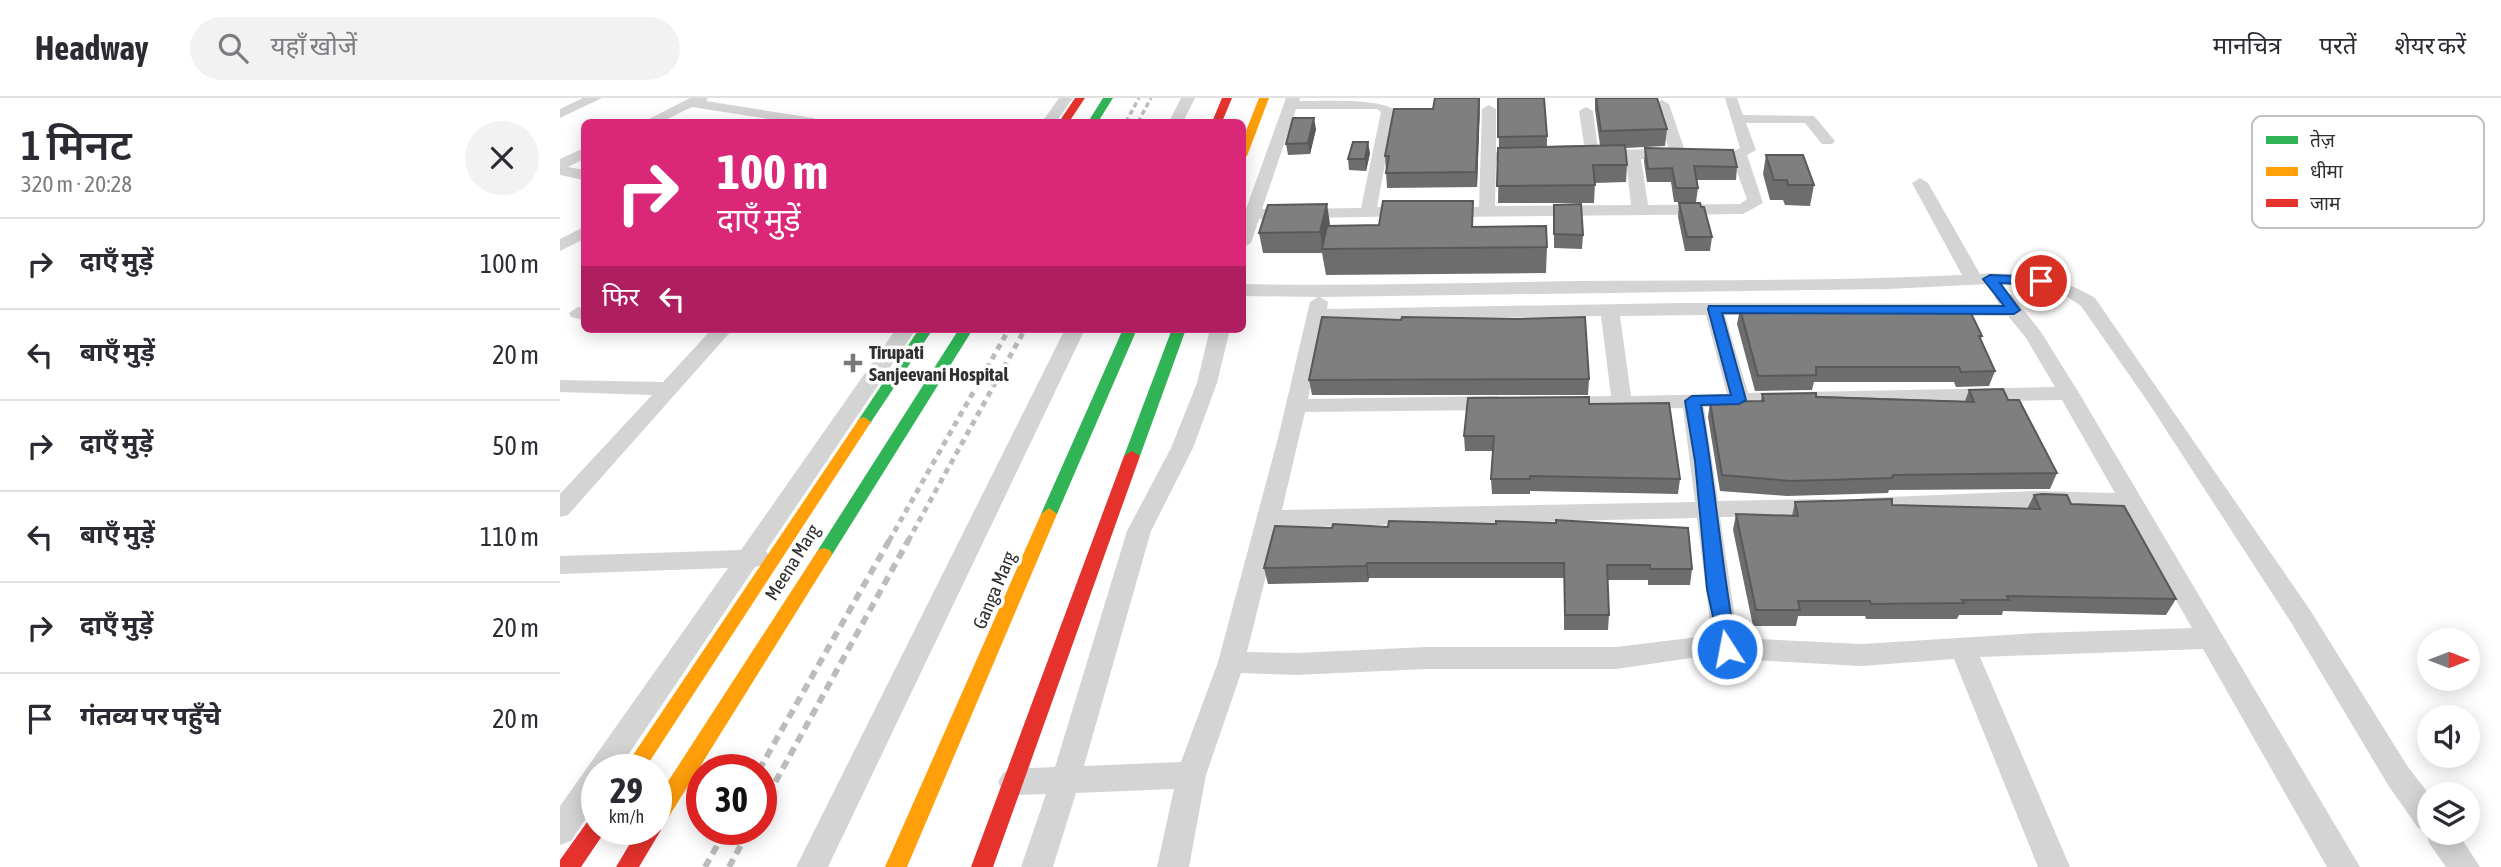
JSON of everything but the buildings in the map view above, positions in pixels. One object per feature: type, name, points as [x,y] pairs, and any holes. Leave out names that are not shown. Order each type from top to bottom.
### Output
[{"type":"street","points":[[560,114],[595,98]]},
{"type":"street","points":[[1051,119],[1066,98]]},
{"type":"street","points":[[1066,119],[1080,98]]},
{"type":"street","points":[[1095,119],[1108,98]]},
{"type":"street","points":[[1178,119],[1188,98]]},
{"type":"street","points":[[1218,119],[1227,98]]},
{"type":"street","points":[[1246,145],[1264,98]]},
{"type":"street","points":[[1368,213],[1388,110],[1380,105],[1292,101],[1247,214],[1368,213],[1428,212],[1487,212],[1640,210],[1750,207],[1755,199],[1732,153],[1748,150],[1731,99]]},
{"type":"street","points":[[657,119],[696,101],[796,119]]},
{"type":"street","points":[[1586,111],[1585,155],[1684,154],[1662,104]]},
{"type":"street","points":[[1487,212],[1489,109]]},
{"type":"street","points":[[1738,119],[1809,119],[1828,141]]},
{"type":"street","points":[[562,171],[581,155]]},
{"type":"street","points":[[1633,155],[1640,210]]},
{"type":"street","points":[[1488,157],[1540,156]]},
{"type":"street","points":[[562,171],[581,174]]},
{"type":"street","points":[[1920,183],[1982,279],[2014,310],[2034,336],[2344,867]]},
{"type":"street","points":[[560,246],[581,234]]},
{"type":"street","points":[[1319,304],[1472,288],[1888,284],[1982,279],[2041,281],[2066,288],[2088,302],[2221,496],[2301,617],[2398,776],[2417,802]]},
{"type":"street","points":[[1246,291],[1319,304],[1610,310],[2014,310]]},
{"type":"street","points":[[1172,867],[1191,775],[1231,663],[1319,304]]},
{"type":"street","points":[[1714,309],[1739,400]]},
{"type":"street","points":[[1610,310],[1622,403]]},
{"type":"street","points":[[560,509],[718,333]]},
{"type":"street","points":[[613,754],[903,333]]},
{"type":"street","name":"Meena Marg","points":[[644,754],[923,333]]},
{"type":"street","name":"Meena Marg","points":[[672,794],[963,333]]},
{"type":"street","points":[[812,867],[1073,333]]},
{"type":"street","name":"Ganga Marg","points":[[896,867],[1127,333]]},
{"type":"street","points":[[982,867],[1178,333]]},
{"type":"street","points":[[1037,867],[1121,601],[1139,531],[1182,448],[1206,383],[1219,333]]},
{"type":"street","points":[[560,386],[668,389]]},
{"type":"street","points":[[1544,404],[2069,393]]},
{"type":"street","points":[[1692,401],[1703,461],[1716,589],[1727,649]]},
{"type":"street","points":[[1296,405],[1518,404]]},
{"type":"street","points":[[1267,519],[2035,499],[2132,501]]},
{"type":"street","points":[[560,565],[821,556]]},
{"type":"street","points":[[1231,663],[1296,664],[1426,657],[1616,657],[1698,647],[1861,655],[2037,643],[2211,638]]},
{"type":"street","points":[[1963,649],[2054,867]]},
{"type":"street","points":[[1013,782],[1191,775]]},
{"type":"street","points":[[560,831],[581,800]]},
{"type":"street","points":[[568,867],[583,845]]},
{"type":"street","points":[[627,867],[641,845]]},
{"type":"street","points":[[2448,845],[2464,867]]},
{"type":"railway","points":[[1128,119],[1139,98]]},
{"type":"railway","points":[[1140,119],[1151,98]]},
{"type":"railway","points":[[889,541],[1007,333]]},
{"type":"railway","points":[[908,541],[1023,333]]},
{"type":"railway","points":[[768,754],[890,539]]},
{"type":"railway","points":[[777,779],[909,539]]},
{"type":"railway","points":[[705,867],[717,845]]},
{"type":"railway","points":[[729,867],[741,845]]},
{"type":"traffic: fast","points":[[1095,119],[1108,98]]},
{"type":"traffic: fast","points":[[864,422],[923,333]]},
{"type":"traffic: fast","points":[[824,554],[963,333]]},
{"type":"traffic: fast","points":[[1049,514],[1128,333]]},
{"type":"traffic: fast","points":[[1132,456],[1178,333]]},
{"type":"traffic: slow","points":[[1246,145],[1264,98]]},
{"type":"traffic: slow","points":[[644,754],[864,422]]},
{"type":"traffic: slow","points":[[896,867],[1049,514]]},
{"type":"traffic: slow","points":[[672,794],[824,554]]},
{"type":"traffic: jam","points":[[1066,119],[1080,98]]},
{"type":"traffic: jam","points":[[1218,119],[1227,98]]},
{"type":"traffic: jam","points":[[982,867],[1132,456]]},
{"type":"traffic: jam","points":[[568,867],[583,845]]},
{"type":"traffic: jam","points":[[627,867],[641,845]]},
{"type":"place","name":"Tirupati Sanjeevani Hospital","points":[[853,363]]},
{"type":"route","points":[[1727,649],[1716,589],[1703,461],[1692,401],[1739,400],[1714,309],[2014,310],[1990,279],[2041,281]]}]
